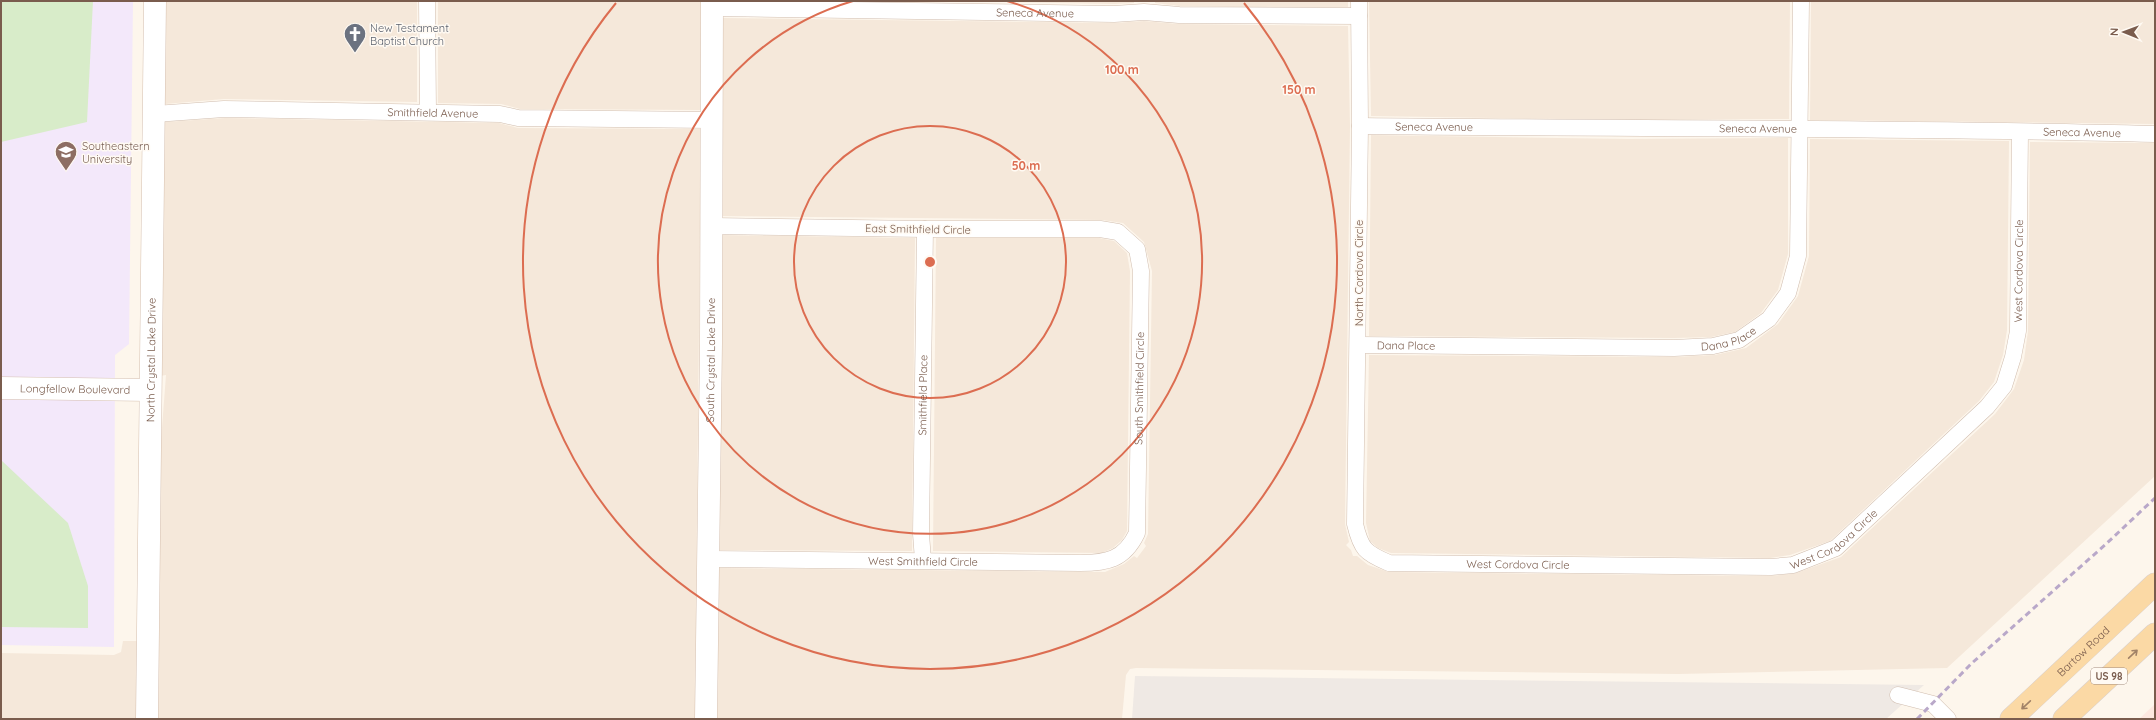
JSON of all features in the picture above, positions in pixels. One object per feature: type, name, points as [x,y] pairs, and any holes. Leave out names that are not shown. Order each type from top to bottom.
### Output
[{"type":"main road","name":"Bartow Road","points":[[2011,719],[2155,584]]},
{"type":"main road","name":"US 98","points":[[2064,719],[2155,634]]},
{"type":"street","name":"North Crystal Lake Drive","points":[[147,719],[149,390],[155,114],[155,1]]},
{"type":"street","points":[[428,1],[428,112]]},
{"type":"street","name":"Dana Place","points":[[1359,345],[1674,348],[1713,346],[1739,340],[1769,319],[1788,293],[1798,256],[1801,1]]},
{"type":"street","name":"Seneca Avenue","points":[[712,5],[926,6],[1114,14],[1144,6],[1186,15],[1359,9]]},
{"type":"street","name":"South Crystal Lake Drive","points":[[706,719],[712,226],[712,5]]},
{"type":"street","name":"North Cordova Circle","points":[[1359,9],[1359,345],[1356,524],[1360,545]]},
{"type":"street","name":"Smithfield Avenue","points":[[155,114],[224,109],[500,114],[518,118],[711,120]]},
{"type":"street","name":"Seneca Avenue","points":[[1360,126],[1628,129],[1799,128],[2155,134]]},
{"type":"street","name":"West Cordova Circle","points":[[1360,545],[1372,556],[1389,563],[1771,567],[1793,565],[1836,548],[1987,407],[2004,386],[2014,357],[2018,331],[2020,132]]},
{"type":"street","name":"East Smithfield Circle","points":[[712,226],[925,229],[1100,229],[1118,232],[1123,236]]},
{"type":"street","name":"Smithfield Place","points":[[923,560],[925,229]]},
{"type":"street","name":"South Smithfield Circle","points":[[1123,236],[1137,249],[1141,271],[1137,533],[1131,545]]},
{"type":"street","name":"Longfellow Boulevard","points":[[1,388],[149,390]]},
{"type":"street","name":"West Smithfield Circle","points":[[709,559],[1105,563],[1119,556],[1131,545]]},
{"type":"street","points":[[1898,695],[1933,704],[1948,719]]},
{"type":"shaded area","name":"Southeastern University","points":[[1,1],[133,1],[129,344],[115,355],[114,647],[1,645]]},
{"type":"shaded area","points":[[165,1],[417,1],[417,102],[224,99],[165,104]]},
{"type":"shaded area","points":[[438,1],[701,1],[701,110],[520,109],[501,104],[438,103]]},
{"type":"shaded area","points":[[937,1],[1134,1],[1134,3],[1114,4]]},
{"type":"shaded area","points":[[1155,1],[1348,1],[1348,7],[1296,8],[1179,6],[1155,3]]},
{"type":"shaded area","points":[[1369,1],[1790,1],[1789,119],[1628,120],[1371,116]]},
{"type":"shaded area","points":[[1811,1],[2155,1],[2155,124],[1810,120]]},
{"type":"shaded area","points":[[722,18],[1114,23],[1144,21],[1178,24],[1348,26],[1350,126],[1345,524],[1349,542],[1346,545],[1351,550],[1353,556],[1357,556],[1368,565],[1389,572],[1771,576],[1796,573],[1841,557],[1995,414],[2014,389],[2024,360],[2028,331],[2030,142],[2155,143],[2155,476],[1947,668],[1678,674],[1136,668],[1130,669],[1126,675],[1122,719],[717,719],[719,568],[1105,572],[1124,564],[1134,556],[1137,558],[1146,546],[1144,543],[1148,534],[1152,271],[1144,242],[1123,223],[1102,220],[722,216]]},
{"type":"shaded area","points":[[225,118],[499,123],[518,128],[701,129],[695,719],[158,719],[160,454],[166,375],[160,376],[165,122]]},
{"type":"shaded area","points":[[1371,135],[1628,139],[1788,138],[1788,254],[1778,290],[1761,313],[1735,332],[1711,337],[1369,336]]},
{"type":"shaded area","points":[[1810,139],[2009,141],[2007,330],[2003,355],[1994,382],[1979,401],[1830,541],[1790,555],[1770,558],[1391,553],[1378,548],[1370,541],[1366,523],[1369,355],[1674,357],[1715,355],[1746,348],[1778,324],[1798,296],[1809,256]]},
{"type":"shaded area","points":[[722,235],[915,238],[912,551],[719,550]]},
{"type":"shaded area","points":[[936,238],[1099,238],[1114,241],[1127,253],[1130,271],[1127,531],[1122,540],[1113,548],[1102,553],[933,551]]},
{"type":"shaded area","points":[[123,641],[138,641],[137,719],[1,719],[1,653],[114,655],[121,652]]},
{"type":"shaded area","points":[[1135,676],[1924,685],[1886,719],[1132,719]]},
{"type":"shaded area","points":[[2155,704],[2155,719],[2139,719]]},
{"type":"green space","points":[[1,1],[93,1],[87,122],[1,142]]},
{"type":"green space","points":[[1,460],[68,523],[88,586],[88,628],[1,627]]},
{"type":"railway","points":[[1917,719],[1972,663],[2106,544],[2155,498]]},
{"type":"place","name":"New Testament Baptist Church","points":[[355,54]]},
{"type":"place","name":"Southeastern University","points":[[66,172]]}]
